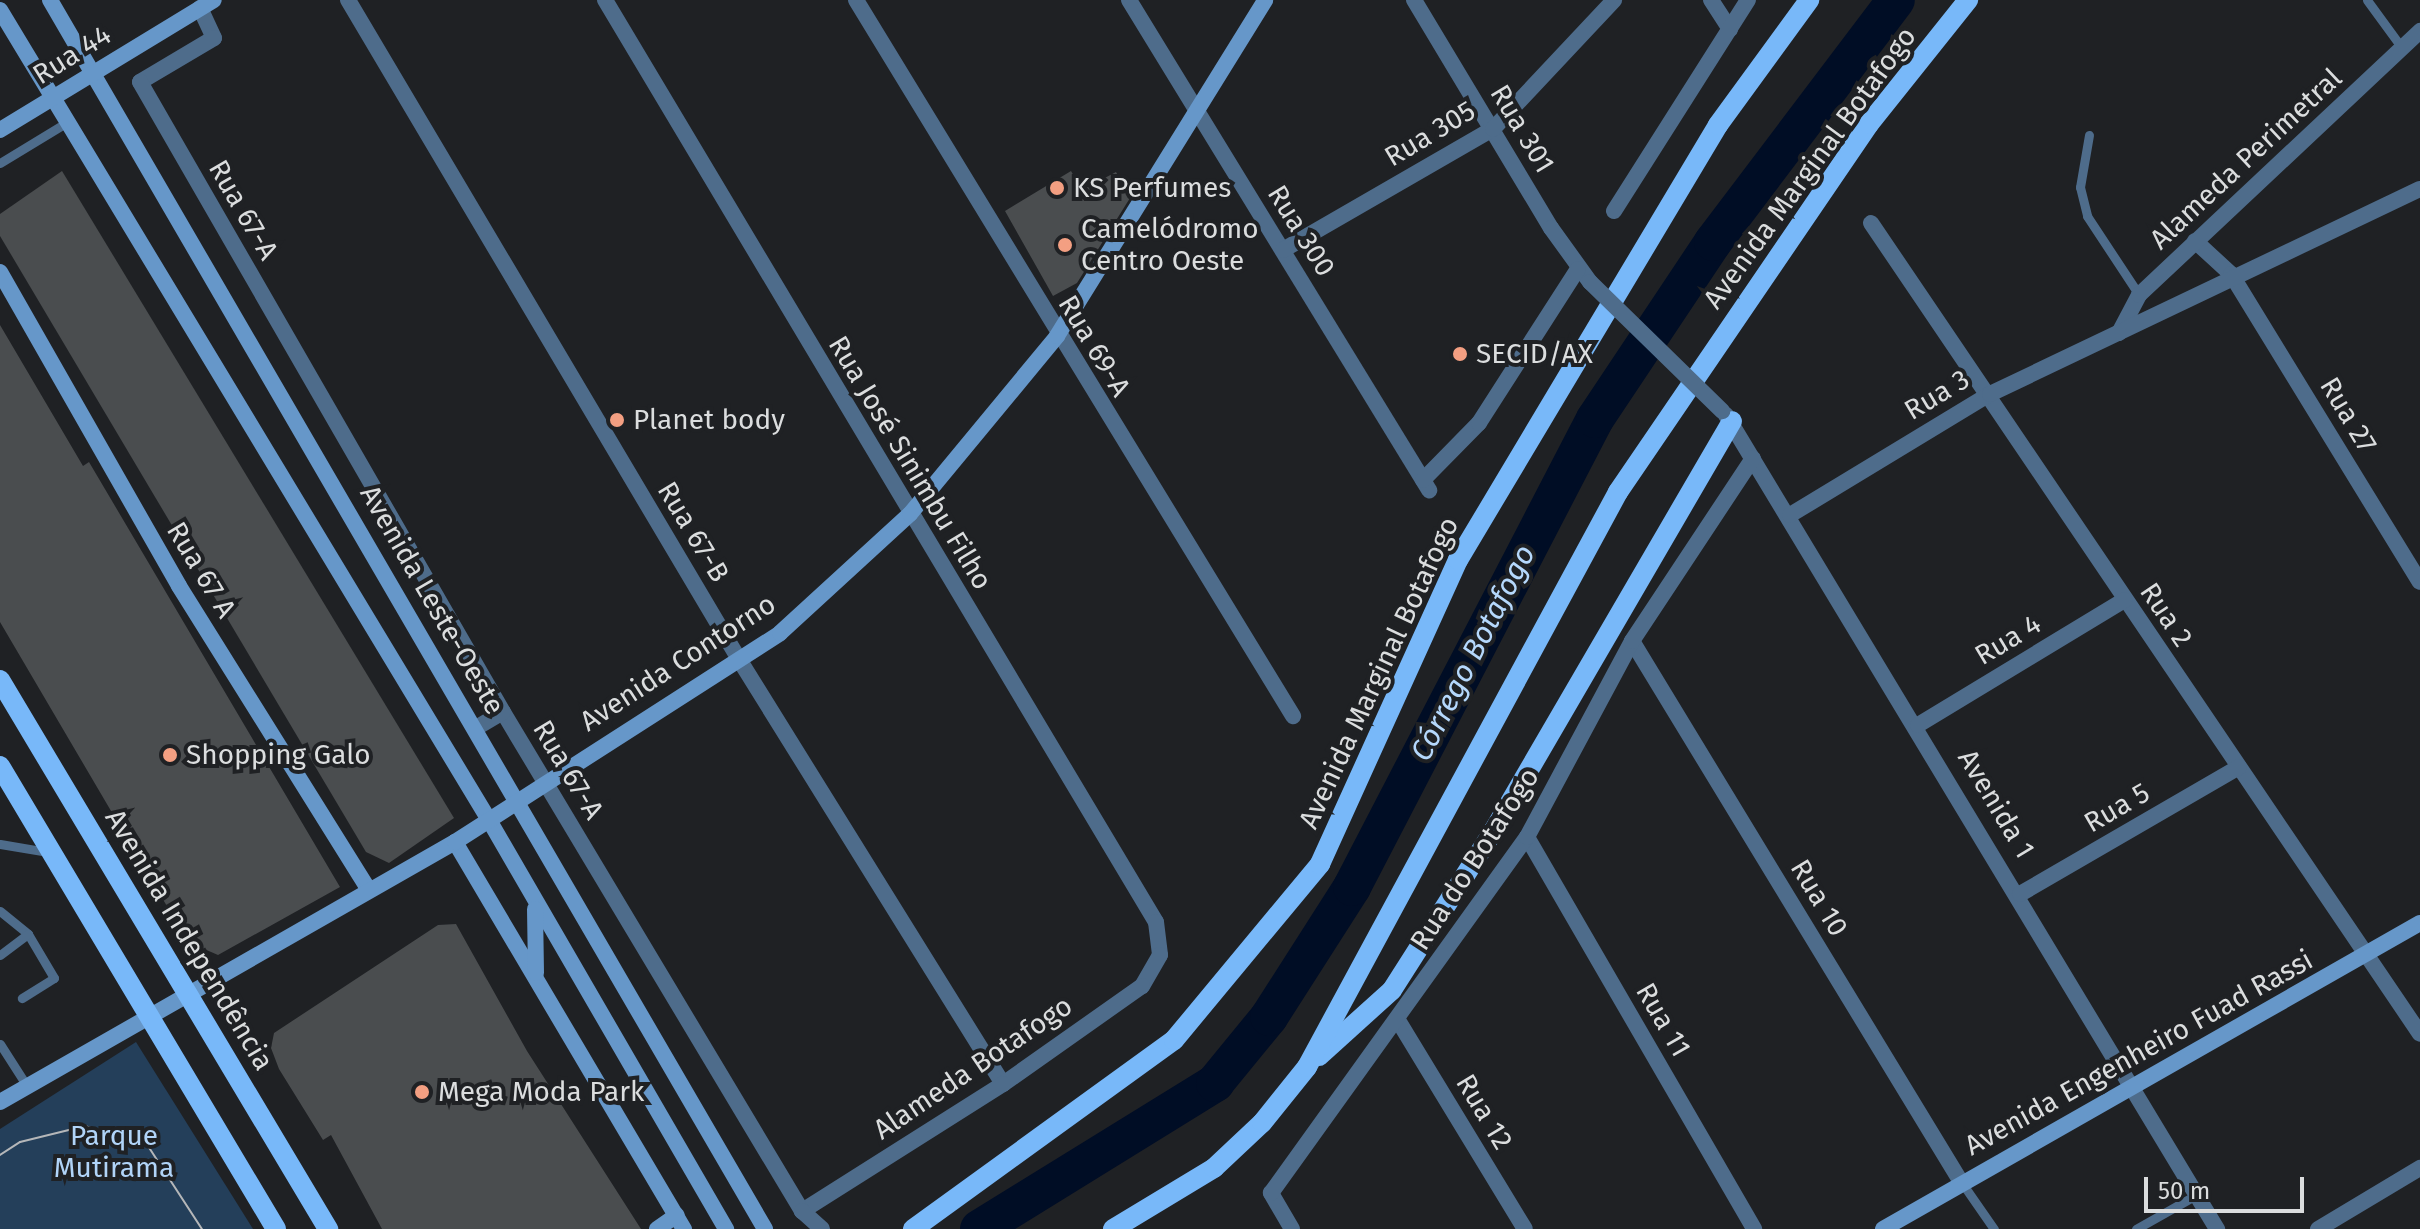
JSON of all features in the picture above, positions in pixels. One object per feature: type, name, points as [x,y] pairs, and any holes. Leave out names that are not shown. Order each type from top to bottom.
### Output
[{"type":"main road","name":"Avenida Leste-Oeste","points":[[50,0],[765,1229]]},
{"type":"main road","name":"Avenida Contorno","points":[[0,1102],[368,888],[455,842],[544,780],[737,656],[780,633],[910,514],[1057,336],[1198,116],[1265,0]]},
{"type":"main road","name":"Avenida Marginal Botafogo","points":[[913,1229],[1174,1040],[1320,864],[1458,560],[1718,125],[1809,0]]},
{"type":"main road","name":"Avenida Marginal Botafogo","points":[[1113,1229],[1214,1168],[1262,1123],[1307,1067],[1618,492],[1869,124],[1968,0]]},
{"type":"main road","name":"Rua 44","points":[[0,130],[207,4]]},
{"type":"main road","points":[[0,10],[489,820],[535,907],[726,1229]]},
{"type":"main road","name":"Rua 67 A","points":[[0,272],[179,586],[368,888]]},
{"type":"main road","points":[[1307,1067],[1392,990],[1494,830],[1727,416]]},
{"type":"main road","name":"Avenida Independência","points":[[0,680],[191,991],[328,1229]]},
{"type":"main road","points":[[0,766],[276,1229]]},
{"type":"main road","points":[[455,842],[536,973],[680,1222],[657,1229]]},
{"type":"main road","points":[[535,907],[536,973]]},
{"type":"main road","name":"Avenida Engenheiro Fuad Rassi","points":[[1883,1229],[2420,923]]},
{"type":"street","name":"Rua 67-B","points":[[348,0],[737,656],[1003,1084]]},
{"type":"street","name":"Rua José Sinimbu Filho","points":[[605,0],[1156,922],[1160,955]]},
{"type":"street","name":"Rua 69-A","points":[[856,0],[1057,336],[1293,716]]},
{"type":"street","name":"Rua 300","points":[[1129,0],[1426,485],[1479,423],[1584,276]]},
{"type":"street","name":"Rua 301","points":[[1414,0],[1584,276],[1727,416]]},
{"type":"street","name":"Rua 305","points":[[1283,250],[1493,129],[1614,0]]},
{"type":"street","points":[[1711,0],[1730,29]]},
{"type":"street","points":[[1614,211],[1748,0]]},
{"type":"street","name":"Rua 67-A","points":[[207,4],[214,38],[140,82],[503,712],[802,1211],[822,1229]]},
{"type":"street","name":"Alameda Perimetral","points":[[2119,333],[2139,295],[2420,31]]},
{"type":"street","name":"Rua 3","points":[[1790,515],[1990,394],[2119,333],[2231,274],[2420,189]]},
{"type":"street","name":"Rua 2","points":[[1871,223],[1990,394],[2124,600],[2420,1034]]},
{"type":"street","name":"Rua 27","points":[[2195,241],[2231,274],[2420,582]]},
{"type":"street","name":"Avenida 1","points":[[1727,416],[2020,894],[2131,1088],[2217,1229]]},
{"type":"street","name":"Rua do Botafogo","points":[[1292,1229],[1271,1193],[1399,1022],[1527,837],[1632,641],[1753,458]]},
{"type":"street","name":"Rua 4","points":[[1918,725],[2124,600]]},
{"type":"street","name":"Rua 10","points":[[1632,641],[1961,1182]]},
{"type":"street","points":[[476,728],[503,712]]},
{"type":"street","name":"Rua 5","points":[[2020,894],[2239,767]]},
{"type":"street","name":"Rua 11","points":[[1527,837],[1754,1229]]},
{"type":"street","name":"Alameda Botafogo","points":[[802,1211],[1003,1084],[1142,986],[1160,955]]},
{"type":"street","name":"Rua 12","points":[[1399,1022],[1525,1229]]},
{"type":"street","points":[[2318,1229],[2420,1168]]},
{"type":"lane","points":[[2367,0],[2402,48]]},
{"type":"lane","name":"Rua 44","points":[[0,163],[69,121]]},
{"type":"lane","points":[[2089,135],[2080,187],[2087,216],[2139,295]]},
{"type":"lane","points":[[0,844],[52,853]]},
{"type":"lane","points":[[0,911],[28,934],[54,978],[22,998]]},
{"type":"lane","points":[[0,955],[28,934]]},
{"type":"lane","points":[[0,1044],[27,1086]]},
{"type":"lane","points":[[1961,1182],[1994,1229]]},
{"type":"lane","points":[[2136,1229],[2196,1195]]},
{"type":"green space","name":"Parque Mutirama","points":[[136,1042],[253,1229],[0,1229],[0,1129]]},
{"type":"building","points":[[62,171],[454,818],[389,863],[366,852],[0,236],[0,214]]},
{"type":"building","name":"Camelódromo Centro Oeste","points":[[1071,171],[1082,190],[1116,172],[1130,198],[1077,283],[1053,296],[1005,211]]},
{"type":"building","name":"Shopping Galo","points":[[0,325],[83,466],[89,462],[340,887],[218,955],[188,942],[0,622]]},
{"type":"building","name":"Mega Moda Park","points":[[456,924],[527,1051],[641,1229],[382,1229],[331,1135],[323,1140],[279,1069],[271,1048],[274,1033],[438,925]]},
{"type":"waterway","name":"Córrego Botafogo","points":[[979,1229],[1215,1083],[1269,1017],[1352,887],[1595,419],[1713,242],[1896,0]]},
{"type":"tram line","points":[[0,1155],[20,1142],[85,1126],[148,1146],[202,1229]]},
{"type":"place","name":"KS Perfumes","points":[[1057,188]]},
{"type":"place","name":"Camelódromo Centro Oeste","points":[[1065,245]]},
{"type":"place","name":"SECID/AX","points":[[1460,354]]},
{"type":"place","name":"Planet body","points":[[617,420]]},
{"type":"place","name":"Shopping Galo","points":[[170,755]]},
{"type":"place","name":"Mega Moda Park","points":[[422,1092]]}]
